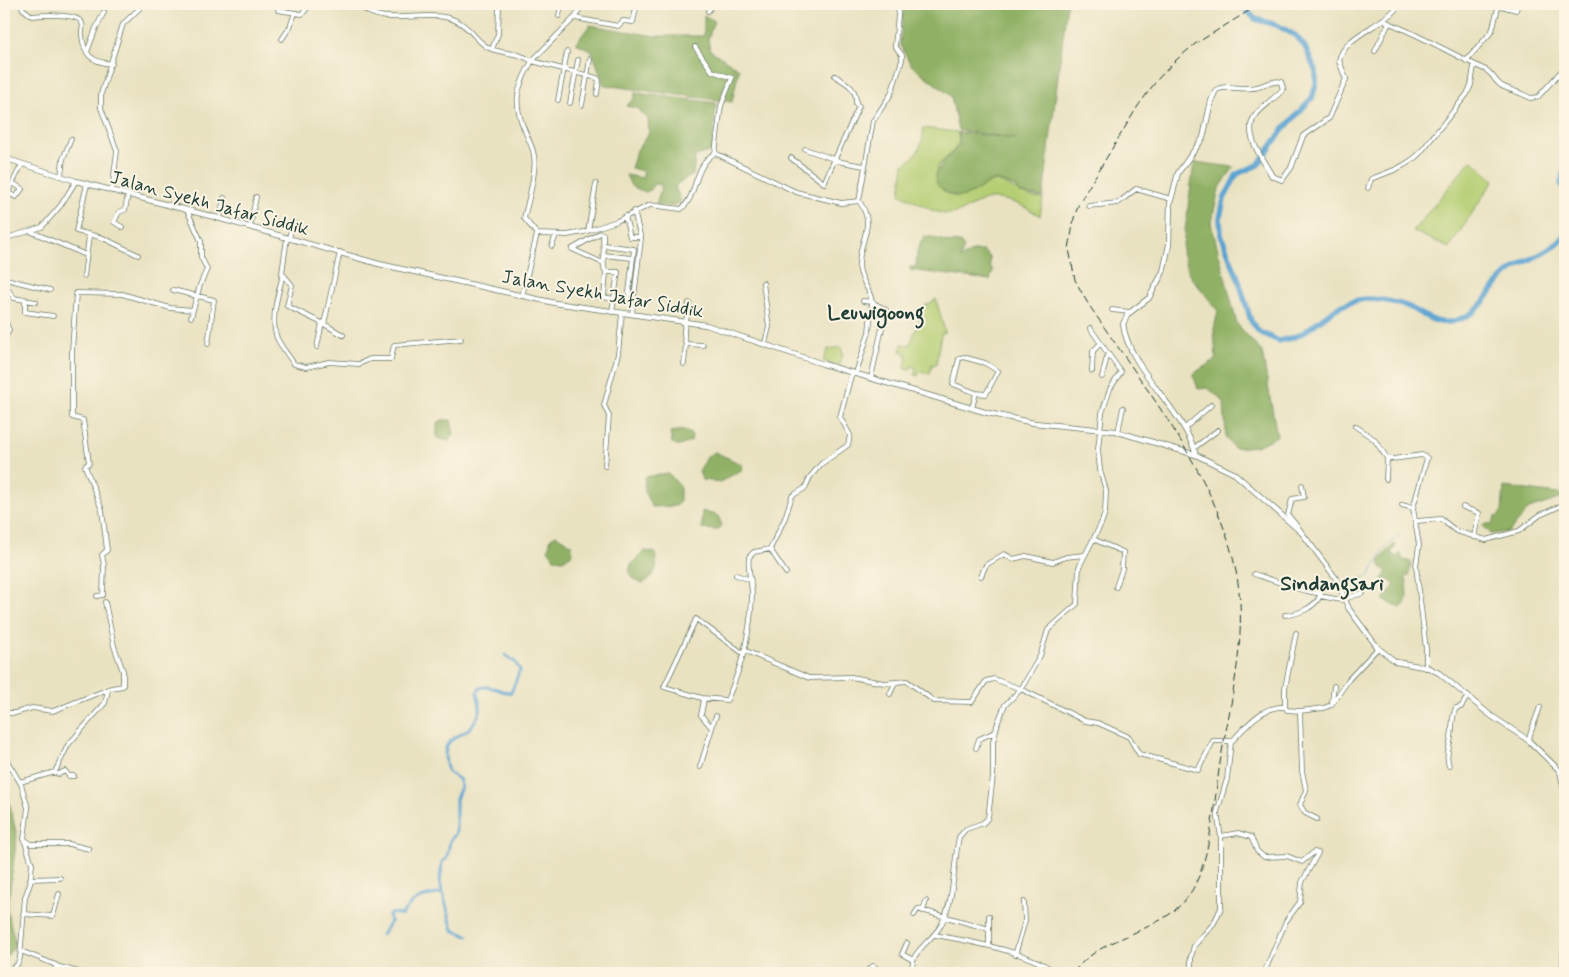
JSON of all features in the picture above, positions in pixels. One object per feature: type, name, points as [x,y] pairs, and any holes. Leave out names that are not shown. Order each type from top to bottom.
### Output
[{"type":"main road","points":[[1196,456],[1186,428],[1129,345],[1123,324],[1130,312],[1139,308],[1149,298],[1162,272],[1169,245],[1171,199],[1180,168],[1204,135],[1211,101],[1216,90],[1226,87],[1254,88],[1279,81],[1283,85],[1283,89],[1252,121],[1250,129],[1254,143],[1274,178],[1280,180],[1285,178],[1303,136],[1327,121],[1343,90],[1346,79],[1339,61],[1342,53],[1363,32],[1393,13],[1399,4]]},
{"type":"main road","name":"Jalan Syekh Jafar Siddik","points":[[4,158],[76,181],[220,218],[379,264],[522,296],[612,312],[685,321],[718,328],[854,373],[972,408],[1019,420],[1118,432],[1196,456],[1235,474],[1302,533],[1340,586],[1341,599],[1376,651],[1396,662],[1426,668],[1442,675],[1490,715],[1528,740],[1560,771],[1565,794]]},
{"type":"main road","points":[[1556,973],[1564,969],[1565,926]]},
{"type":"street","points":[[21,4],[23,9],[32,16],[59,15],[80,20],[82,23],[81,34],[92,60],[112,64]]},
{"type":"street","points":[[112,191],[117,151],[100,102],[123,24],[144,4]]},
{"type":"street","points":[[278,10],[302,14],[311,4]]},
{"type":"street","points":[[358,4],[376,15],[446,17],[461,23],[492,49],[521,55],[532,61],[588,73],[599,80],[597,94]]},
{"type":"street","points":[[492,49],[498,34],[499,4]]},
{"type":"street","points":[[559,16],[561,4]]},
{"type":"street","points":[[578,4],[579,10],[574,18],[532,61],[518,91],[517,107],[535,158],[524,218],[537,234],[556,235],[588,231],[650,205],[678,210],[683,208],[691,195],[696,176],[715,153],[721,106],[732,78],[712,71],[695,46]]},
{"type":"street","points":[[574,18],[618,26],[623,21],[633,22],[637,4]]},
{"type":"street","points":[[708,11],[713,4]]},
{"type":"street","points":[[884,4],[899,5],[896,46],[902,55],[902,60],[891,94],[873,121],[859,201],[866,210],[868,225],[861,246],[860,272],[869,289],[872,302],[869,332],[840,417],[850,435],[848,444],[821,464],[810,477],[806,488],[792,496],[785,518],[770,549],[750,555],[748,562],[751,580],[751,619],[745,652],[727,700],[704,699],[664,687],[695,620],[702,621],[723,640],[745,652],[809,678],[851,677],[895,683],[907,681],[931,699],[942,702],[972,702],[986,681],[992,678],[1021,689],[1085,722],[1098,723],[1130,737],[1139,754],[1179,763],[1194,769],[1200,769],[1213,741],[1231,742]]},
{"type":"street","points":[[1466,61],[1492,31],[1499,5],[1516,10],[1518,4]]},
{"type":"street","points":[[87,52],[104,12]]},
{"type":"street","points":[[282,39],[296,13]]},
{"type":"street","points":[[1382,20],[1487,71],[1503,87],[1532,98],[1538,97],[1565,67]]},
{"type":"street","points":[[1374,51],[1389,23]]},
{"type":"street","points":[[558,100],[567,52]]},
{"type":"street","points":[[582,105],[590,59]]},
{"type":"street","points":[[570,103],[578,60]]},
{"type":"street","points":[[1368,188],[1371,179],[1402,166],[1420,153],[1467,94],[1471,85],[1474,66]]},
{"type":"street","points":[[791,158],[824,183],[859,106],[856,104],[857,94],[852,87],[835,76]]},
{"type":"street","points":[[61,176],[63,160],[71,139]]},
{"type":"street","points":[[805,149],[864,166]]},
{"type":"street","points":[[715,153],[796,192],[841,203],[859,201]]},
{"type":"street","points":[[13,183],[22,164]]},
{"type":"street","points":[[1400,172],[1402,166]]},
{"type":"street","points":[[4,239],[32,232],[42,227],[50,219],[76,181]]},
{"type":"street","points":[[87,184],[76,231],[89,236],[103,238],[138,255]]},
{"type":"street","points":[[588,231],[596,184]]},
{"type":"street","points":[[1089,206],[1118,203],[1136,189],[1171,199]]},
{"type":"street","points":[[122,227],[114,222],[119,212],[125,210],[128,195]]},
{"type":"street","points":[[250,227],[256,197]]},
{"type":"street","points":[[220,218],[224,198]]},
{"type":"street","points":[[187,210],[201,241],[201,257],[207,269],[191,318]]},
{"type":"street","points":[[632,314],[641,237],[634,211]]},
{"type":"street","points":[[625,216],[630,237],[630,248]]},
{"type":"street","points":[[293,222],[288,238],[283,275],[277,300],[275,328],[278,338],[294,364],[306,367],[329,362],[359,364],[370,359],[391,359],[394,344],[461,339]]},
{"type":"street","points":[[32,232],[86,256]]},
{"type":"street","points":[[603,264],[572,249],[601,233],[604,236],[603,264],[606,272],[604,297]]},
{"type":"street","points":[[522,296],[537,234]]},
{"type":"street","points":[[552,246],[556,235]]},
{"type":"street","points":[[84,276],[89,236]]},
{"type":"street","points":[[630,237],[641,237]]},
{"type":"street","points":[[595,296],[628,301],[634,250],[604,245]]},
{"type":"street","points":[[317,347],[340,252]]},
{"type":"street","points":[[603,255],[632,258]]},
{"type":"street","points":[[606,272],[630,273]]},
{"type":"street","points":[[612,312],[618,272]]},
{"type":"street","points":[[283,275],[292,285],[287,306],[344,335]]},
{"type":"street","points":[[36,302],[14,298],[4,284],[5,277],[50,290]]},
{"type":"street","points":[[605,283],[616,285]]},
{"type":"street","points":[[763,283],[769,327],[765,343]]},
{"type":"street","points":[[173,290],[214,300],[208,344]]},
{"type":"street","points":[[97,596],[103,595],[104,565],[102,555],[107,550],[102,510],[85,466],[88,463],[83,420],[72,417],[72,351],[76,293],[122,294],[170,308],[193,310]]},
{"type":"street","points":[[25,299],[24,312],[53,316]]},
{"type":"street","points":[[863,301],[872,302],[884,308],[886,312],[871,378]]},
{"type":"street","points":[[684,364],[686,344],[683,333],[689,303]]},
{"type":"street","points":[[1112,310],[1130,312]]},
{"type":"street","points":[[605,466],[609,416],[604,405],[618,357],[622,313]]},
{"type":"street","points":[[4,318],[9,330],[4,340]]},
{"type":"street","points":[[908,973],[919,951],[935,935],[946,917],[960,837],[966,829],[983,823],[988,818],[993,776],[995,732],[1005,705],[1021,689],[1040,656],[1048,630],[1077,604],[1078,573],[1084,554],[1101,524],[1106,498],[1099,459],[1099,430],[1107,395],[1121,374],[1090,328]]},
{"type":"street","points":[[686,344],[703,345]]},
{"type":"street","points":[[1092,370],[1093,350],[1100,344]]},
{"type":"street","points":[[1102,377],[1108,353]]},
{"type":"street","points":[[960,358],[984,363],[998,372],[986,394],[976,393],[953,384],[960,358]]},
{"type":"street","points":[[972,408],[976,393]]},
{"type":"street","points":[[1186,428],[1210,406]]},
{"type":"street","points":[[1118,432],[1123,408]]},
{"type":"street","points":[[1355,426],[1374,439],[1387,458],[1386,480]]},
{"type":"street","points":[[1194,448],[1218,430]]},
{"type":"street","points":[[1387,458],[1393,459],[1422,454],[1427,458],[1413,508],[1419,545],[1416,570],[1425,641],[1426,668]]},
{"type":"street","points":[[1302,485],[1304,497],[1292,499],[1288,515],[1302,533]]},
{"type":"street","points":[[1416,521],[1440,519],[1453,530],[1474,538],[1486,540],[1519,531],[1540,515],[1565,504]]},
{"type":"street","points":[[1402,505],[1413,508]]},
{"type":"street","points":[[1463,507],[1478,512],[1474,538]]},
{"type":"street","points":[[1093,540],[1124,552],[1122,569],[1116,587]]},
{"type":"street","points":[[770,549],[786,573]]},
{"type":"street","points":[[981,576],[986,565],[1004,554],[1013,559],[1026,556],[1050,562],[1084,554]]},
{"type":"street","points":[[1254,574],[1302,590],[1341,599],[1363,592]]},
{"type":"street","points":[[736,575],[751,580]]},
{"type":"street","points":[[1322,594],[1319,589],[1322,584],[1340,586]]},
{"type":"street","points":[[1285,615],[1296,615],[1317,603],[1319,596],[1322,594]]},
{"type":"street","points":[[4,713],[15,713],[32,708],[53,711],[123,686],[124,676],[114,646],[105,602]]},
{"type":"street","points":[[1285,707],[1285,688],[1296,633]]},
{"type":"street","points":[[1191,973],[1191,957],[1194,946],[1214,922],[1221,908],[1221,836],[1217,812],[1227,779],[1231,742],[1254,718],[1276,706],[1300,712],[1324,708],[1332,704],[1349,679],[1376,651]]},
{"type":"street","points":[[890,694],[895,683]]},
{"type":"street","points":[[1332,704],[1334,686]]},
{"type":"street","points":[[54,773],[68,745],[105,703],[108,690]]},
{"type":"street","points":[[1449,766],[1446,754],[1451,739],[1452,716],[1456,708],[1461,707],[1468,696]]},
{"type":"street","points":[[704,699],[701,715],[712,725]]},
{"type":"street","points":[[1528,740],[1540,707]]},
{"type":"street","points":[[1300,712],[1302,770],[1306,790],[1300,805],[1305,813],[1317,819]]},
{"type":"street","points":[[700,767],[716,716]]},
{"type":"street","points":[[976,748],[979,739],[995,732]]},
{"type":"street","points":[[4,756],[20,782],[28,808],[24,839],[32,858],[30,879],[25,897],[19,962],[6,973]]},
{"type":"street","points":[[20,782],[54,773],[60,774],[65,771],[69,776],[74,776]]},
{"type":"street","points":[[1221,836],[1238,833],[1251,837],[1258,853],[1267,858],[1287,856],[1302,862],[1314,852],[1318,853],[1302,882],[1300,902],[1286,921],[1264,973]]},
{"type":"street","points":[[24,839],[31,844],[69,844],[89,849]]},
{"type":"street","points":[[30,879],[60,878]]},
{"type":"street","points":[[23,914],[53,916],[59,894]]},
{"type":"street","points":[[923,911],[926,900]]},
{"type":"street","points":[[1015,955],[1025,921],[1024,902]]},
{"type":"street","points":[[914,915],[916,909],[989,930]]},
{"type":"street","points":[[989,945],[990,916]]},
{"type":"street","points":[[935,935],[989,945],[1043,965],[1056,973]]},
{"type":"street","points":[[907,943],[902,954],[913,960]]},
{"type":"street","points":[[21,951],[56,966],[82,973]]},
{"type":"street","points":[[55,973],[56,966]]},
{"type":"street","points":[[865,973],[873,966],[878,968],[881,973]]},
{"type":"street","points":[[912,966],[914,973]]},
{"type":"green space","points":[[904,4],[1067,4],[1043,197],[1019,193],[1015,187],[997,180],[963,197],[950,194],[939,186],[936,174],[939,167],[959,145],[958,132],[1016,139],[958,130],[951,96],[911,65],[900,44]]},
{"type":"green space","points":[[704,15],[714,21],[708,39],[710,50],[739,69],[732,102],[604,85],[592,51],[576,43],[590,25],[655,36],[704,36]]},
{"type":"green space","points":[[635,93],[716,103],[712,151],[695,156],[693,175],[678,183],[675,187],[681,201],[672,206],[656,205],[662,185],[653,184],[651,190],[645,192],[631,186],[626,175],[643,178],[643,171],[631,168],[637,150],[649,133],[648,119],[637,108],[626,106],[634,99]]},
{"type":"green space","points":[[923,128],[957,132],[960,140],[955,149],[937,167],[937,184],[946,192],[961,197],[997,181],[1024,194],[1043,198],[1040,216],[1020,205],[997,199],[982,201],[960,212],[946,214],[929,209],[900,194],[904,164],[919,149],[923,139]]},
{"type":"green space","points":[[1471,160],[1494,180],[1449,248],[1413,231]]},
{"type":"green space","points":[[1194,162],[1234,167],[1219,189],[1211,223],[1237,324],[1262,352],[1277,436],[1257,446],[1234,448],[1226,438],[1224,402],[1208,388],[1198,389],[1193,374],[1216,359],[1214,329],[1218,311],[1189,274],[1182,253]]},
{"type":"green space","points":[[924,236],[951,243],[960,242],[964,247],[960,259],[973,251],[983,251],[990,257],[990,267],[993,270],[990,280],[910,270],[910,267],[916,267],[917,251]]},
{"type":"green space","points":[[936,299],[945,332],[941,334],[936,365],[932,364],[930,374],[920,371],[918,376],[915,375],[916,368],[911,366],[910,370],[905,369],[907,354],[901,351],[902,344],[910,345],[920,321],[917,311]]},
{"type":"green space","points":[[841,347],[843,354],[839,366],[823,361],[828,349]]},
{"type":"green space","points":[[442,420],[451,420],[454,434],[449,441],[437,438],[437,423]]},
{"type":"green space","points":[[685,430],[692,435],[691,441],[680,446],[672,443],[670,432]]},
{"type":"green space","points":[[715,452],[741,464],[743,469],[720,482],[702,480],[699,471],[708,456]]},
{"type":"green space","points":[[668,473],[680,486],[680,501],[676,506],[652,507],[644,491],[645,477]]},
{"type":"green space","points":[[1504,487],[1565,495],[1565,497],[1529,509],[1509,532],[1491,534],[1482,525],[1493,523],[1495,516],[1497,517],[1502,511]]},
{"type":"green space","points":[[702,511],[718,516],[722,525],[718,530],[702,529]]},
{"type":"green space","points":[[556,535],[571,544],[573,553],[563,560],[555,559],[548,549],[551,538]]},
{"type":"green space","points":[[1394,544],[1396,546],[1391,553],[1396,557],[1401,553],[1402,559],[1411,562],[1409,575],[1405,579],[1407,580],[1407,598],[1401,608],[1383,600],[1395,585],[1389,580],[1382,579],[1387,572],[1380,566],[1380,560]]},
{"type":"green space","points":[[645,551],[654,552],[656,566],[653,575],[642,583],[637,582],[629,574],[631,564]]},
{"type":"green space","points":[[4,780],[17,836],[7,910],[15,942],[14,947],[4,959]]},
{"type":"waterway","points":[[1241,4],[1255,19],[1277,25],[1296,36],[1305,47],[1316,72],[1316,84],[1312,98],[1282,131],[1258,165],[1237,174],[1224,199],[1220,218],[1221,235],[1238,278],[1251,321],[1259,332],[1279,341],[1293,337],[1301,334],[1341,306],[1364,299],[1400,304],[1438,321],[1451,322],[1459,320],[1474,312],[1506,275],[1555,245],[1565,235]]},
{"type":"waterway","points":[[1565,165],[1561,183],[1565,192]]},
{"type":"waterway","points":[[1343,587],[1370,575],[1383,551],[1401,533]]},
{"type":"waterway","points":[[468,936],[453,930],[440,883],[442,862],[447,858],[450,841],[456,833],[456,799],[461,787],[460,780],[448,772],[445,758],[446,749],[448,743],[471,727],[480,712],[477,693],[480,688],[491,688],[511,693],[520,670],[515,662],[505,655]]},
{"type":"waterway","points":[[382,935],[390,922],[389,915],[392,913],[402,915],[414,901],[442,893]]},
{"type":"railway","points":[[1073,973],[1085,960],[1099,950],[1148,927],[1177,908],[1189,895],[1196,882],[1207,850],[1237,663],[1240,623],[1240,603],[1234,562],[1222,522],[1204,483],[1159,407],[1087,302],[1075,280],[1069,249],[1074,218],[1079,203],[1138,106],[1157,80],[1195,44],[1260,4]]},
{"type":"district","name":"Leuwigoong","points":[[876,312]]},
{"type":"district","name":"Sindangsari","points":[[1332,583]]}]
